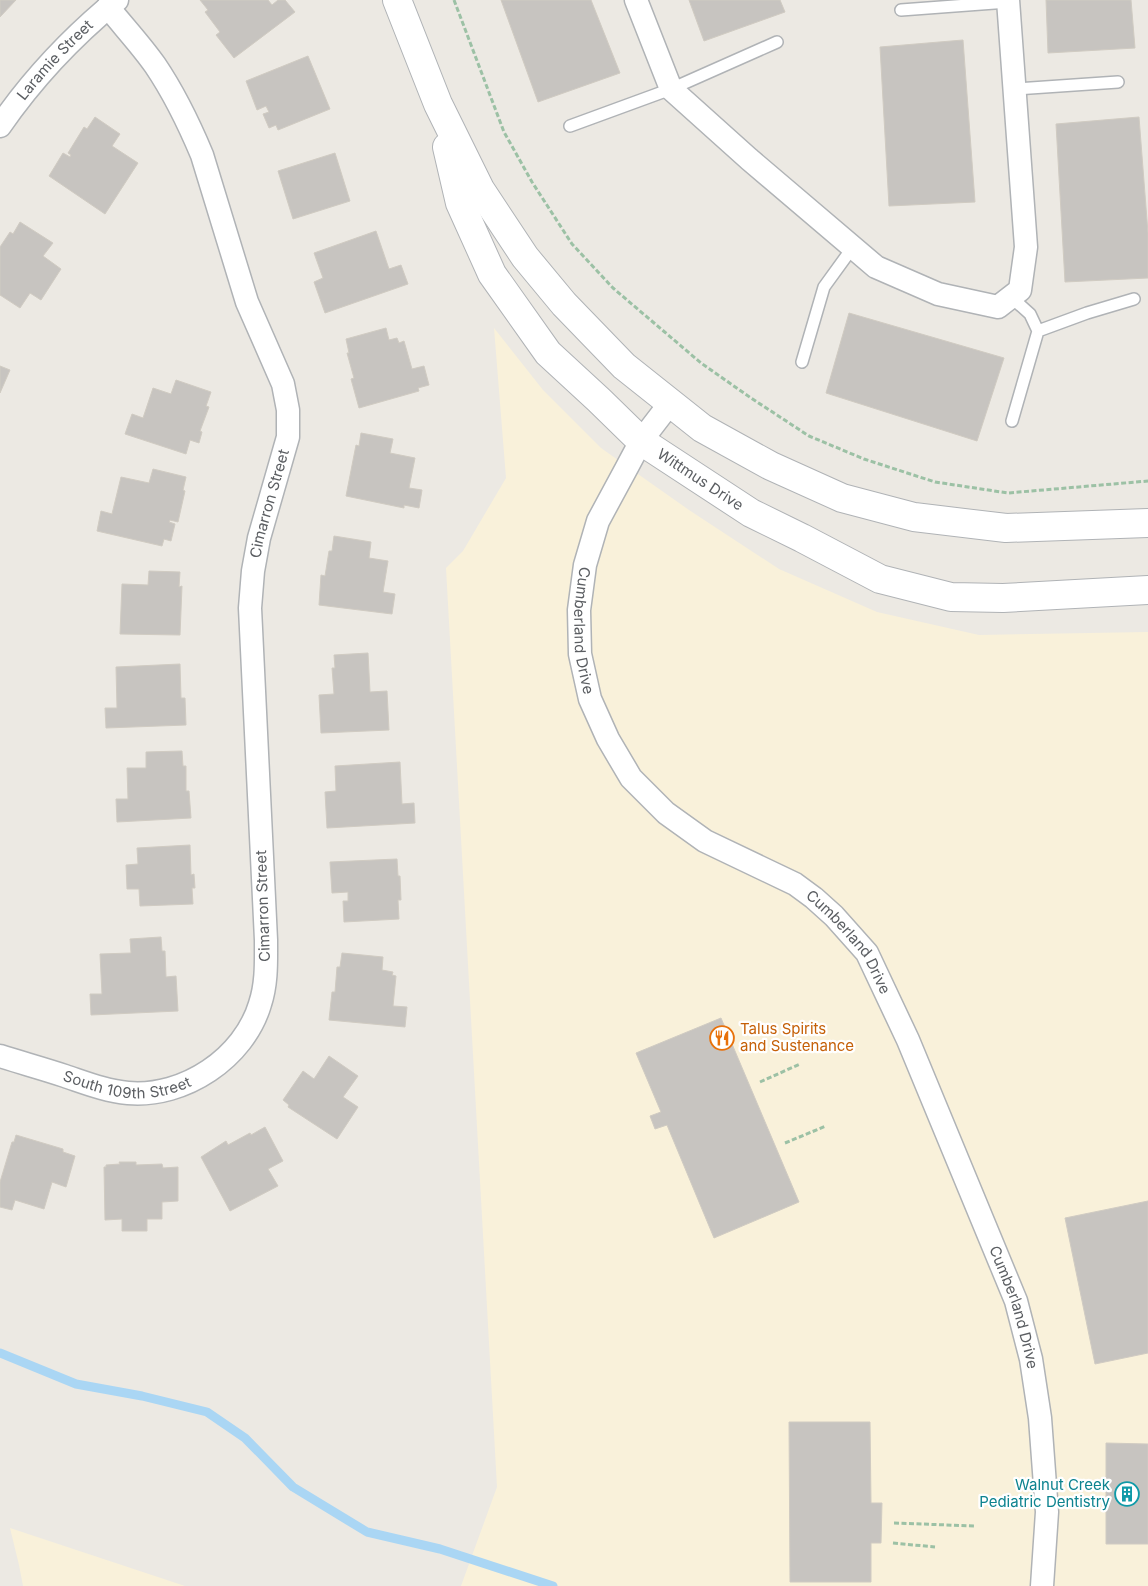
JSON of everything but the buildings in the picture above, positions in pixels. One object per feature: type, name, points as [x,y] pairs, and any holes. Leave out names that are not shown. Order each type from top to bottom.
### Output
[{"type":"street","name":"Wittmus Drive","points":[[397,0],[438,104],[480,189],[525,257],[564,304],[624,366],[702,428],[771,466],[842,498],[914,517],[1006,528],[1148,523]]},
{"type":"street","points":[[636,0],[671,89],[749,159],[876,267],[938,294],[998,307],[1020,290],[1026,247],[1008,1]]},
{"type":"street","name":"Laramie Street","points":[[0,126],[19,99],[51,62],[113,4]]},
{"type":"street","name":"Cimarron Street","points":[[113,4],[156,66],[177,101],[193,134],[202,155],[247,302],[278,372],[286,397],[288,437],[282,463],[263,519],[255,556],[251,588],[250,633],[266,961],[264,987],[260,1005],[256,1017],[242,1038]]},
{"type":"street","name":"Wittmus Drive","points":[[438,104],[460,203],[492,274],[548,353],[640,441],[751,513],[880,579],[951,596],[1003,598],[1148,590]]},
{"type":"street","name":"Cumberland Drive","points":[[671,402],[640,441],[598,521],[585,565],[579,610],[580,654],[590,699],[608,739],[631,778],[666,813],[705,840],[795,884],[834,916],[867,953],[908,1040],[1016,1301],[1031,1359],[1040,1418],[1046,1512],[1042,1586]]},
{"type":"street","name":"South 109th Street","points":[[0,1056],[106,1089],[130,1093],[146,1093],[175,1087],[201,1075],[215,1066],[242,1038]]},
{"type":"lane","points":[[901,10],[1008,1]]},
{"type":"lane","points":[[570,126],[671,89],[777,42]]},
{"type":"lane","points":[[1015,90],[1118,82]]},
{"type":"lane","points":[[802,362],[824,287],[853,247]]},
{"type":"lane","points":[[1011,297],[1030,314],[1038,331],[1012,421]]},
{"type":"lane","points":[[1038,331],[1087,313],[1134,299]]},
{"type":"path","points":[[454,0],[504,132],[532,182],[572,244],[613,288],[701,362],[744,393],[809,436],[864,460],[935,482],[1008,493],[1148,482]]},
{"type":"path","points":[[760,1082],[800,1064]]},
{"type":"path","points":[[785,1143],[826,1126]]},
{"type":"path","points":[[894,1523],[975,1526]]},
{"type":"path","points":[[893,1543],[935,1547]]},
{"type":"shaded area","points":[[494,328],[543,390],[601,448],[689,510],[779,569],[877,612],[979,635],[1148,632],[1148,1586],[461,1586],[497,1487],[446,568],[463,551],[506,478]]},
{"type":"shaded area","points":[[10,1528],[185,1586],[23,1586]]},
{"type":"waterway","points":[[0,1353],[76,1384],[142,1396],[207,1412],[245,1438],[293,1487],[367,1532],[440,1549],[553,1586]]},
{"type":"place","name":"Talus Spirits and Sustenance","points":[[722,1038]]},
{"type":"place","name":"Walnut Creek Pediatric Dentistry","points":[[1127,1494]]}]
